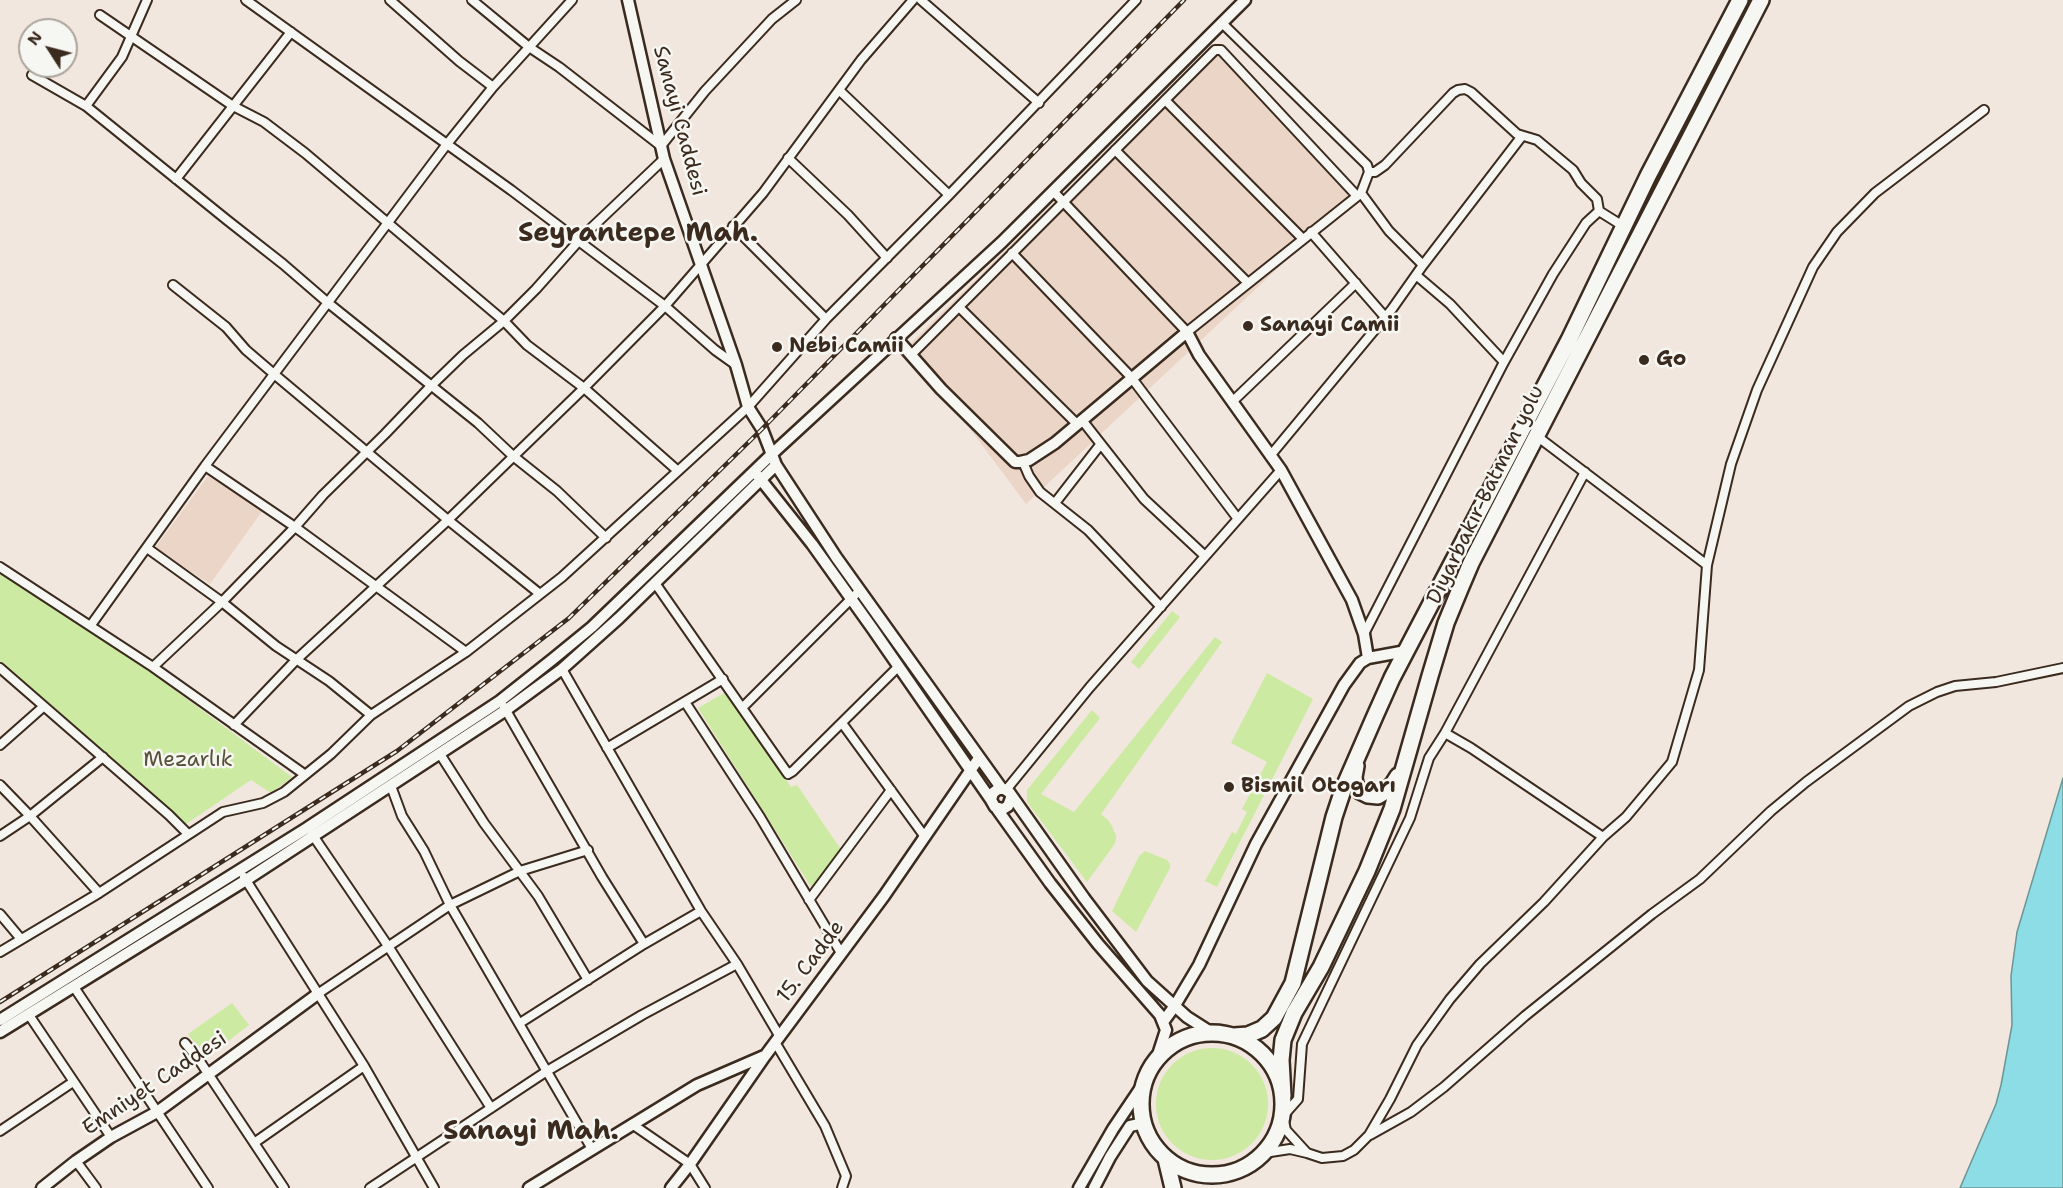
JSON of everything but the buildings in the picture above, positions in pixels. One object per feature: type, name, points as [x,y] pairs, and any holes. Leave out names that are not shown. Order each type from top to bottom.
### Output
[{"type":"highway","name":"Diyarbakır-Batman yolu","points":[[1234,1036],[1248,1035],[1262,1029],[1274,1018],[1293,983],[1334,817],[1358,754],[1406,651],[1569,340],[1648,176],[1740,0]]},
{"type":"highway","name":"Diyarbakır-Batman yolu","points":[[1283,1096],[1281,1060],[1283,1040],[1294,1013],[1321,967],[1367,871],[1392,809],[1443,634],[1471,563],[1761,0]]},
{"type":"highway","points":[[1358,754],[1355,785],[1368,795],[1386,792],[1393,784],[1407,757]]},
{"type":"highway","points":[[1201,1188],[1207,1183],[1248,1166],[1264,1153],[1276,1136],[1283,1116],[1283,1096],[1278,1076],[1267,1058],[1252,1045],[1234,1036],[1212,1033],[1192,1036],[1172,1046],[1156,1061],[1146,1080],[1141,1101],[1144,1123],[1152,1143],[1167,1159],[1185,1170],[1206,1176],[1228,1174]]},
{"type":"highway","points":[[1167,1159],[1173,1188]]},
{"type":"street","points":[[86,106],[122,57],[147,0]]},
{"type":"street","points":[[246,0],[511,190],[665,306],[735,365]]},
{"type":"street","points":[[390,0],[459,61],[493,87]]},
{"type":"street","points":[[472,0],[529,47],[559,67],[661,146],[719,75],[772,19],[796,0]]},
{"type":"street","points":[[92,625],[205,466],[447,144],[493,87],[572,0]]},
{"type":"street","name":"Sanayi Caddesi","points":[[628,0],[664,159],[702,265],[747,407],[762,429],[776,465],[855,595]]},
{"type":"street","points":[[234,725],[296,660],[448,520],[665,306],[763,193],[861,60],[913,0]]},
{"type":"street","points":[[921,0],[1039,103]]},
{"type":"street","points":[[0,952],[99,893],[223,812],[263,803],[284,792],[331,754],[371,716],[466,652],[540,594],[606,538],[747,407],[826,319],[1039,103],[1136,0]]},
{"type":"street","points":[[0,1020],[243,874],[562,669],[655,583],[758,475],[773,453],[1002,242],[1245,0]]},
{"type":"street","points":[[100,15],[233,106],[264,122],[388,222],[504,321],[527,345],[584,388],[678,471]]},
{"type":"street","points":[[896,338],[941,388],[1015,462],[1023,462],[1055,442],[1131,377],[1359,195],[1369,172],[1367,165],[1222,23]]},
{"type":"street","points":[[176,179],[291,32]]},
{"type":"street","points":[[911,356],[1214,51],[1221,50],[1423,265]]},
{"type":"street","points":[[37,78],[86,106],[283,264],[478,423],[513,456],[557,491],[606,538]]},
{"type":"street","points":[[1369,172],[1375,172],[1385,165],[1453,93],[1465,89],[1522,136],[1537,140],[1573,170],[1581,183],[1598,198],[1599,211]]},
{"type":"street","points":[[839,90],[949,195]]},
{"type":"street","points":[[1165,99],[1303,239]]},
{"type":"street","points":[[1264,1153],[1290,1149],[1322,1158],[1343,1156],[1354,1150],[1369,1135],[1417,1045],[1450,999],[1480,964],[1544,902],[1603,837],[1626,817],[1672,762],[1699,670],[1707,565],[1731,464],[1754,400],[1813,267],[1837,232],[1875,193],[1984,110]]},
{"type":"street","points":[[1270,456],[1385,317],[1522,136]]},
{"type":"street","points":[[1115,150],[1248,283]]},
{"type":"street","points":[[788,158],[848,215],[886,258]]},
{"type":"street","points":[[153,667],[222,602],[323,495],[431,386],[504,321],[627,193],[664,159]]},
{"type":"street","points":[[1053,191],[1187,332],[1199,355],[1281,470],[1352,600],[1364,634],[1368,658]]},
{"type":"street","points":[[1599,211],[1623,226]]},
{"type":"street","points":[[1364,634],[1504,362],[1553,274],[1586,223],[1599,211]]},
{"type":"street","points":[[733,226],[826,319]]},
{"type":"street","points":[[1311,232],[1385,317]]},
{"type":"street","points":[[1012,253],[1131,377],[1238,519]]},
{"type":"street","points":[[1416,275],[1450,304],[1504,362]]},
{"type":"street","points":[[1232,402],[1356,283]]},
{"type":"street","points":[[173,285],[226,327],[246,350],[274,374],[540,594]]},
{"type":"street","points":[[959,307],[1080,422],[1144,499],[1205,556]]},
{"type":"street","points":[[1538,436],[1707,565]]},
{"type":"street","points":[[1055,504],[1100,445]]},
{"type":"street","points":[[1023,462],[1035,486],[1099,540],[1161,607]]},
{"type":"street","points":[[310,832],[391,786],[440,754],[503,706],[758,475],[776,465]]},
{"type":"street","points":[[205,466],[295,527],[466,652]]},
{"type":"street","points":[[994,804],[993,793],[1006,792],[1090,687],[1281,470]]},
{"type":"street","points":[[1307,1153],[1286,1130],[1283,1116],[1298,1099],[1302,1044],[1410,818],[1429,758],[1445,733],[1585,472]]},
{"type":"street","points":[[758,475],[855,595],[1147,981],[1174,1007],[1212,1033]]},
{"type":"street","points":[[147,548],[222,602],[296,660],[329,681],[371,716]]},
{"type":"street","points":[[0,567],[92,625],[304,774]]},
{"type":"street","points":[[655,583],[788,774],[899,666]]},
{"type":"street","points":[[855,595],[899,666],[1050,883],[1098,944],[1160,1015],[1166,1030],[1156,1061]]},
{"type":"street","points":[[743,707],[855,595]]},
{"type":"street","points":[[1162,1022],[1174,1007],[1199,965],[1256,844],[1344,686],[1360,663],[1368,658],[1406,651]]},
{"type":"street","points":[[0,668],[188,834]]},
{"type":"street","points":[[1369,1135],[1411,1112],[1444,1087],[1525,1016],[1652,914],[1700,879],[1771,811],[1806,782],[1909,706],[1955,686],[1996,682],[2063,668]]},
{"type":"street","points":[[562,669],[701,910],[738,964],[825,1126],[846,1176],[842,1188]]},
{"type":"street","points":[[607,748],[723,679]]},
{"type":"street","points":[[685,702],[760,818],[841,953]]},
{"type":"street","points":[[503,706],[602,877],[644,944]]},
{"type":"street","points":[[0,745],[43,707]]},
{"type":"street","points":[[842,723],[925,837]]},
{"type":"street","points":[[1445,733],[1603,837]]},
{"type":"street","points":[[440,754],[484,823],[538,896],[588,980]]},
{"type":"street","points":[[0,836],[30,816],[103,758]]},
{"type":"street","name":"15. Cadde","points":[[671,1188],[777,1039],[884,896],[979,758]]},
{"type":"street","points":[[0,785],[99,893]]},
{"type":"street","points":[[391,786],[402,816],[424,851],[450,905],[591,1149]]},
{"type":"street","points":[[809,900],[891,790]]},
{"type":"street","points":[[994,804],[1006,808],[1010,804],[1006,792]]},
{"type":"street","points":[[310,832],[388,946],[491,1108]]},
{"type":"street","points":[[319,993],[450,905],[520,872],[588,850]]},
{"type":"street","points":[[0,1032],[74,987],[243,874]]},
{"type":"street","points":[[243,874],[364,1066],[434,1188]]},
{"type":"street","points":[[520,1023],[701,910]]},
{"type":"street","points":[[0,914],[21,939]]},
{"type":"street","points":[[370,1188],[547,1071],[642,1015],[738,964]]},
{"type":"street","points":[[74,987],[208,1188]]},
{"type":"street","name":"Emniyet Caddesi","points":[[42,1188],[111,1137],[158,1112],[319,993]]},
{"type":"street","points":[[28,1014],[111,1137]]},
{"type":"street","points":[[185,1043],[284,1188]]},
{"type":"street","points":[[529,1188],[697,1085],[765,1056]]},
{"type":"street","points":[[254,1143],[364,1066]]},
{"type":"street","points":[[1079,1188],[1113,1129],[1146,1080]]},
{"type":"street","points":[[0,1131],[74,1082]]},
{"type":"street","points":[[1094,1188],[1130,1126],[1144,1123]]},
{"type":"street","points":[[632,1124],[690,1164],[705,1188]]},
{"type":"street","points":[[76,1161],[96,1188]]},
{"type":"shaded area","points":[[1213,47],[1354,197],[1026,504],[908,346]]},
{"type":"shaded area","points":[[208,476],[263,510],[210,584],[155,548]]},
{"type":"green space","name":"Mezarlık","points":[[0,572],[106,639],[292,777],[271,793],[251,780],[186,824],[0,663]]},
{"type":"green space","points":[[1172,611],[1180,617],[1139,669],[1131,662]]},
{"type":"green space","points":[[1215,637],[1222,642],[1101,814],[1112,826],[1116,840],[1087,882],[1027,802],[1027,790],[1092,710],[1100,718],[1041,794],[1074,812]]},
{"type":"green space","points":[[1267,673],[1313,699],[1217,887],[1205,881],[1232,832],[1236,834],[1247,812],[1242,809],[1267,762],[1231,743]]},
{"type":"green space","points":[[726,692],[791,787],[797,785],[844,854],[813,890],[698,708]]},
{"type":"green space","points":[[1145,851],[1167,860],[1170,868],[1136,932],[1112,911],[1139,856]]},
{"type":"green space","points":[[232,1003],[249,1025],[206,1058],[188,1034]]},
{"type":"green space","points":[[1212,1048],[1234,1052],[1252,1064],[1264,1082],[1268,1104],[1264,1126],[1252,1144],[1234,1156],[1212,1160],[1190,1156],[1172,1144],[1160,1126],[1156,1104],[1160,1082],[1172,1064],[1190,1052]]},
{"type":"water","points":[[2063,778],[2063,1188],[1960,1188],[1996,1104],[2001,1085],[2012,1025],[2011,976],[2017,932]]},
{"type":"railway","points":[[0,1002],[397,751],[569,618],[762,429],[1184,0]]},
{"type":"place","name":"Sanayi Camii","points":[[1248,326]]},
{"type":"place","name":"Nebi Camii","points":[[777,347]]},
{"type":"place","name":"Go","points":[[1644,360]]},
{"type":"place","name":"Bismil Otogarı","points":[[1229,787]]},
{"type":"district","name":"Seyrantepe Mah.","points":[[638,234]]},
{"type":"district","name":"Sanayi Mah.","points":[[531,1132]]}]
